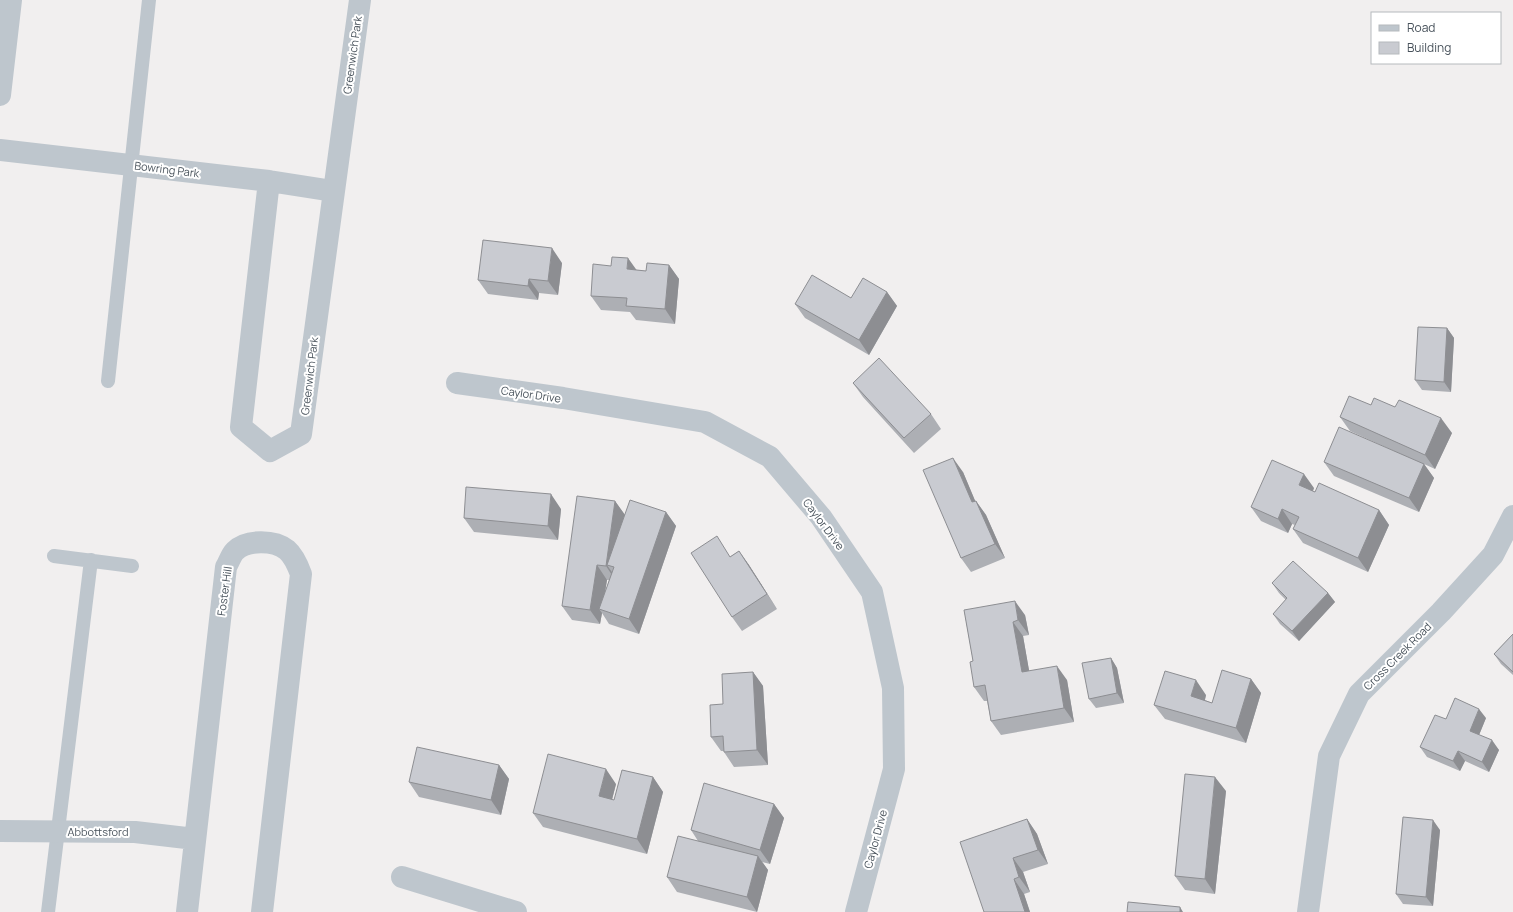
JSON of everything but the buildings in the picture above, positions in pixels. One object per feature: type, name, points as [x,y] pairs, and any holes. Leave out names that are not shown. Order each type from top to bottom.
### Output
[{"type":"street","points":[[0,95],[11,0]]},
{"type":"street","name":"Greenwich Park","points":[[269,181],[241,427],[270,451],[301,434],[360,0]]},
{"type":"street","name":"Bowring Park","points":[[0,150],[269,181],[333,191]]},
{"type":"street","name":"Caylor Drive","points":[[457,383],[563,398],[705,422],[770,457],[821,517],[872,592],[894,688],[894,769],[856,912]]},
{"type":"street","name":"Cross Creek Road","points":[[1308,912],[1329,756],[1359,694],[1441,612],[1493,555],[1513,516]]},
{"type":"street","name":"Foster Hill","points":[[187,912],[226,567],[234,552],[241,546],[270,543],[286,549],[292,555],[301,574],[262,912]]},
{"type":"street","name":"Abbottsford","points":[[0,831],[136,832],[195,839]]},
{"type":"street","points":[[402,877],[516,912]]},
{"type":"lane","points":[[108,381],[149,0]]},
{"type":"lane","points":[[54,556],[132,566]]},
{"type":"lane","points":[[48,912],[91,560]]}]
